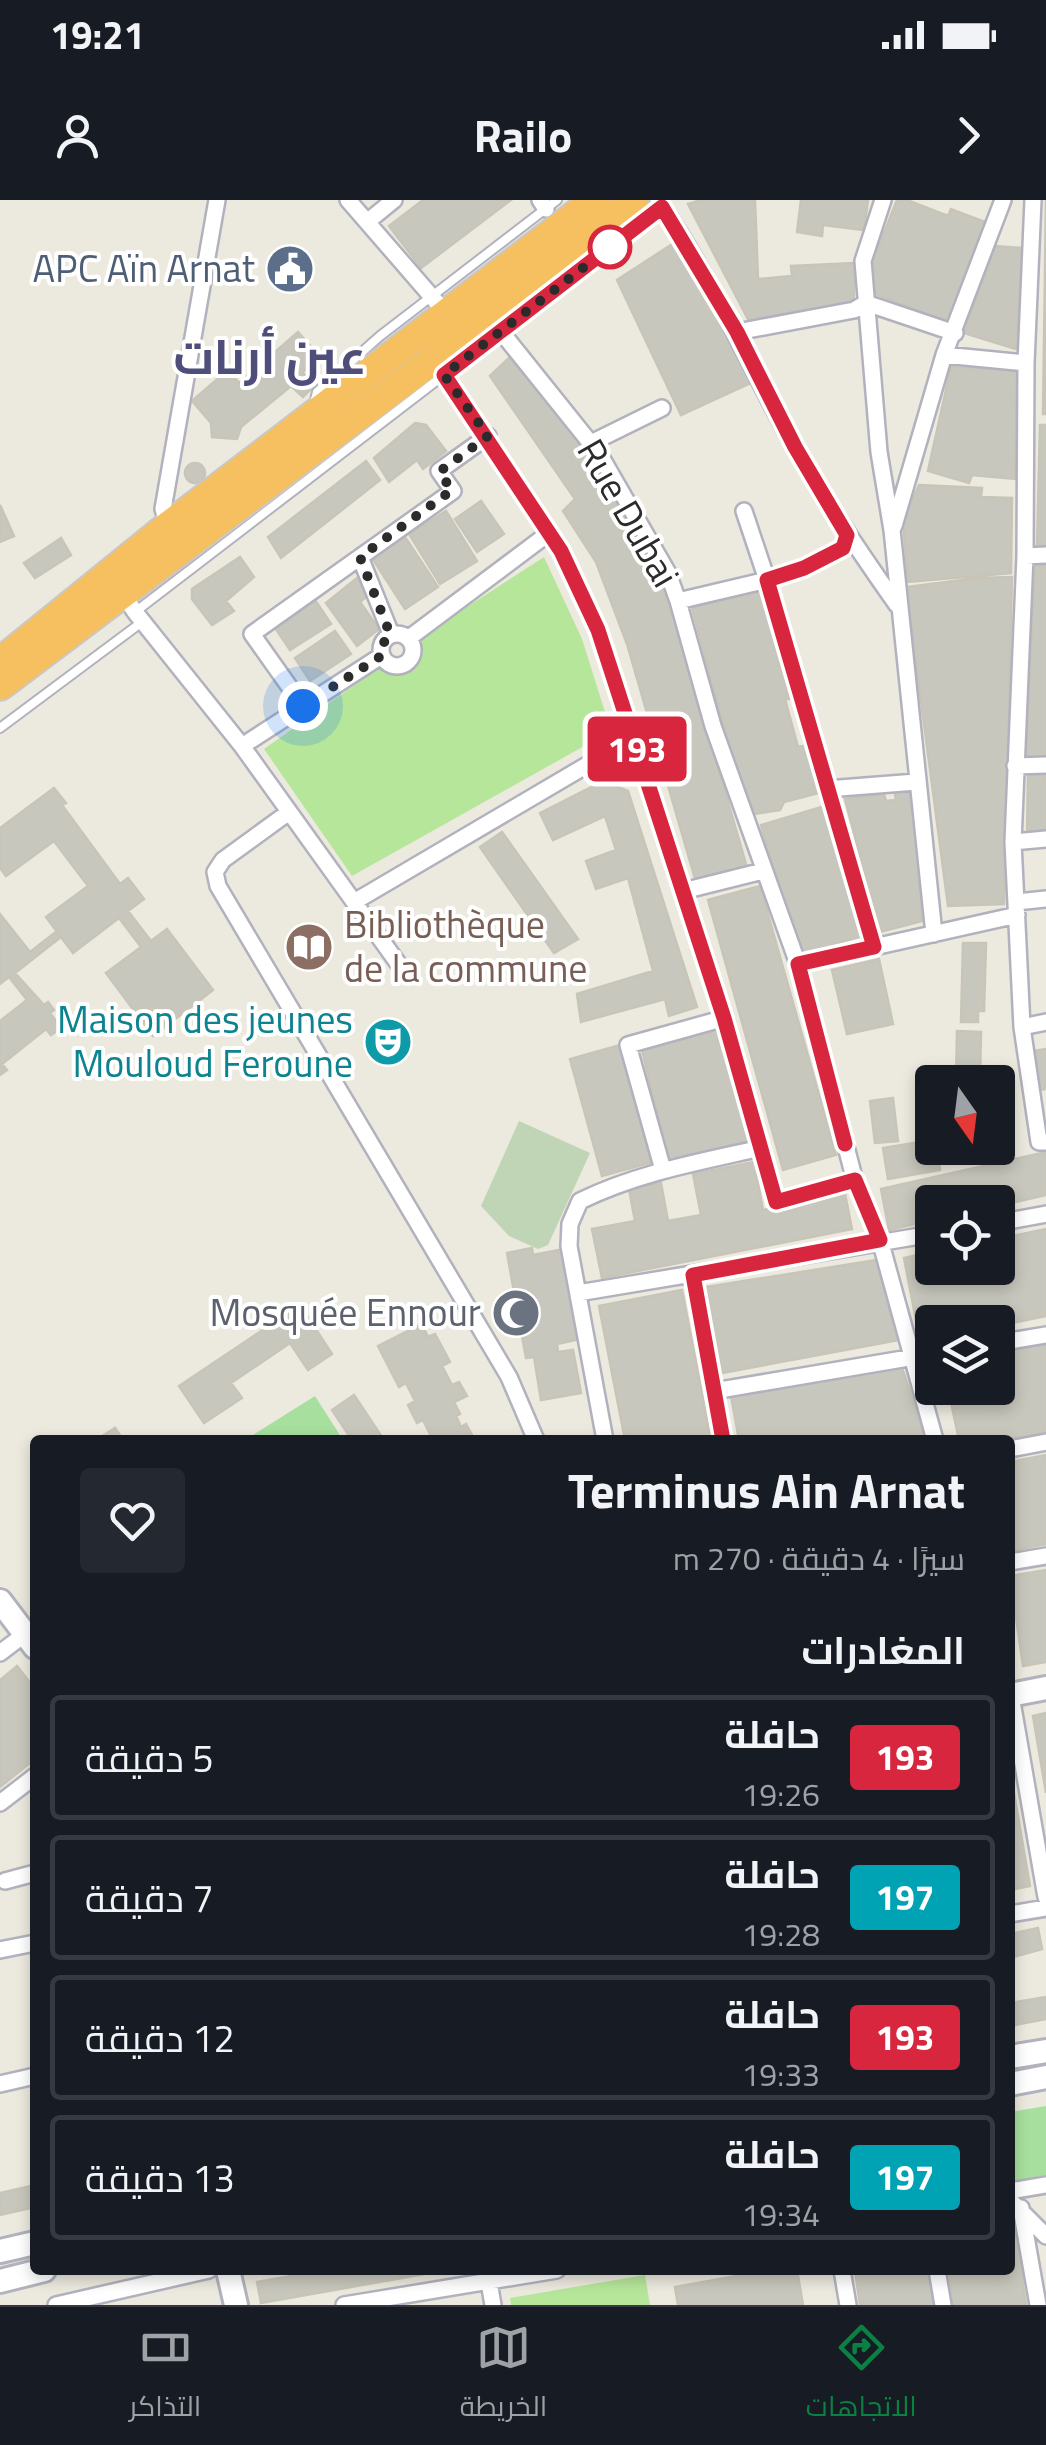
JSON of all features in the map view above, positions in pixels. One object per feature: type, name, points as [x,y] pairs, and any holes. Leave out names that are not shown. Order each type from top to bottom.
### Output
[{"type":"highway","points":[[0,662],[128,601],[168,526],[311,416],[437,304],[595,200]]},
{"type":"highway","points":[[0,686],[128,601],[438,366],[634,200]]},
{"type":"street","points":[[168,526],[163,509],[216,200]]},
{"type":"street","points":[[348,200],[437,304]]},
{"type":"street","points":[[367,222],[394,200]]},
{"type":"street","points":[[883,200],[863,261],[879,452],[892,530],[934,934]]},
{"type":"street","points":[[892,530],[944,355],[1004,200]]},
{"type":"street","points":[[1033,200],[1026,363],[1025,556],[1013,842],[1022,1028],[1039,1142],[1046,1142]]},
{"type":"street","points":[[664,202],[737,332],[795,447],[847,535],[899,606]]},
{"type":"street","points":[[737,332],[854,310],[866,303],[955,334]]},
{"type":"street","name":"Rue Dubai","points":[[494,322],[591,443],[668,573],[712,726],[798,964],[855,1180],[880,1240],[934,1435]]},
{"type":"street","points":[[944,355],[1026,363]]},
{"type":"street","points":[[438,366],[561,551],[598,630],[724,1018],[776,1202],[855,1180]]},
{"type":"street","points":[[591,443],[662,408]]},
{"type":"street","points":[[303,706],[252,634],[452,490],[439,472],[488,436]]},
{"type":"street","points":[[744,511],[874,947]]},
{"type":"street","points":[[409,638],[549,534]]},
{"type":"street","points":[[678,601],[804,568],[843,548],[847,535]]},
{"type":"street","points":[[1025,556],[1046,556]]},
{"type":"street","points":[[360,557],[390,634]]},
{"type":"street","points":[[128,601],[242,746],[400,966]]},
{"type":"street","points":[[401,633],[409,638],[414,649],[410,660],[400,666],[389,665],[380,648],[390,634],[401,633]]},
{"type":"street","points":[[242,746],[381,656]]},
{"type":"street","points":[[354,902],[633,738]]},
{"type":"street","points":[[1015,766],[1046,765]]},
{"type":"street","points":[[828,789],[916,782]]},
{"type":"street","points":[[289,812],[223,860],[215,872],[218,886],[509,1377],[534,1435]]},
{"type":"street","points":[[1013,842],[1046,840]]},
{"type":"street","points":[[683,891],[763,871]]},
{"type":"street","points":[[798,964],[874,947],[905,947],[1046,899]]},
{"type":"street","points":[[663,1170],[628,1045],[724,1018]]},
{"type":"street","points":[[1022,1028],[1046,1022]]},
{"type":"street","points":[[604,1435],[569,1246],[570,1224],[580,1201],[610,1186],[663,1170],[760,1148]]},
{"type":"street","points":[[1015,1219],[1046,1214]]},
{"type":"street","points":[[578,1293],[915,1236]]},
{"type":"street","points":[[693,1275],[722,1435]]},
{"type":"street","points":[[1015,1340],[1046,1335]]},
{"type":"street","points":[[714,1391],[915,1357]]},
{"type":"street","points":[[1015,1448],[1046,1442]]},
{"type":"street","points":[[1015,1561],[1046,1556]]},
{"type":"street","points":[[0,1601],[30,1640],[0,1653]]},
{"type":"street","points":[[1015,1692],[1046,1688]]},
{"type":"street","points":[[1015,1721],[1046,1897]]},
{"type":"street","points":[[0,1803],[30,1780]]},
{"type":"street","points":[[5,1881],[30,1874]]},
{"type":"street","points":[[1015,1913],[1046,1908]]},
{"type":"street","points":[[0,1950],[30,1943]]},
{"type":"street","points":[[1015,2056],[1046,2050]]},
{"type":"street","points":[[0,2084],[30,2077]]},
{"type":"street","points":[[1015,2083],[1046,2077]]},
{"type":"street","points":[[1015,2190],[1046,2185]]},
{"type":"street","points":[[1016,2204],[1046,2236]]},
{"type":"street","points":[[1016,2204],[1038,2305]]},
{"type":"street","points":[[0,2251],[30,2243]]},
{"type":"street","points":[[0,2281],[30,2274]]},
{"type":"street","points":[[56,2305],[187,2275]]},
{"type":"street","points":[[229,2275],[236,2305]]},
{"type":"street","points":[[344,2305],[528,2275]]},
{"type":"street","points":[[843,2275],[848,2305]]},
{"type":"street","points":[[938,2275],[943,2305]]},
{"type":"street","points":[[488,2282],[493,2305]]},
{"type":"lane","points":[[494,322],[664,202]]},
{"type":"lane","points":[[437,304],[548,203]]},
{"type":"lane","points":[[0,728],[128,601]]},
{"type":"green space","points":[[544,557],[582,639],[611,731],[352,876],[264,749],[372,673],[382,668],[397,673],[409,669],[422,636]]},
{"type":"green space","points":[[519,1121],[590,1153],[548,1245],[538,1249],[509,1236],[481,1206]]},
{"type":"green space","points":[[315,1396],[340,1435],[253,1435]]},
{"type":"green space","points":[[1046,2106],[1046,2178],[1015,2183],[1015,2111]]},
{"type":"green space","points":[[645,2275],[650,2305],[511,2305],[510,2298]]},
{"type":"building","points":[[423,200],[511,200],[421,268],[389,226]]},
{"type":"building","points":[[701,200],[755,200],[758,279],[792,276],[791,266],[854,263],[854,302],[749,321],[688,204]]},
{"type":"building","points":[[801,200],[868,200],[864,230],[823,225],[822,236],[797,232]]},
{"type":"building","points":[[897,200],[948,216],[951,209],[985,222],[948,322],[873,293],[868,273]]},
{"type":"building","points":[[1046,200],[1046,414],[1043,414]]},
{"type":"building","points":[[680,239],[753,382],[681,415],[617,280]]},
{"type":"building","points":[[995,246],[1023,248],[1016,349],[964,333]]},
{"type":"building","points":[[298,332],[320,357],[303,372],[315,385],[303,397],[291,386],[241,427],[237,439],[212,437],[211,423],[192,401],[228,370],[239,383]]},
{"type":"building","points":[[511,356],[582,438],[643,539],[665,584],[748,871],[696,882],[627,644],[596,562],[563,511],[575,499],[490,376]]},
{"type":"building","points":[[951,367],[1017,371],[1015,479],[972,475],[969,483],[928,471]]},
{"type":"building","points":[[415,423],[426,425],[446,451],[423,469],[417,460],[389,482],[374,458]]},
{"type":"building","points":[[1040,425],[1046,425],[1046,547],[1037,547]]},
{"type":"building","points":[[366,461],[380,480],[281,558],[268,537]]},
{"type":"building","points":[[195,463],[205,473],[195,483],[185,473]]},
{"type":"building","points":[[919,485],[982,488],[981,497],[1012,498],[1011,573],[908,582],[903,521]]},
{"type":"building","points":[[481,501],[504,534],[477,552],[455,519]]},
{"type":"building","points":[[0,505],[14,536],[0,542]]},
{"type":"building","points":[[446,511],[477,561],[440,584],[409,534]]},
{"type":"building","points":[[405,537],[438,587],[405,609],[372,558]]},
{"type":"building","points":[[61,538],[71,555],[35,578],[24,563]]},
{"type":"building","points":[[240,557],[254,577],[226,601],[234,611],[212,625],[192,599],[192,589]]},
{"type":"building","points":[[1046,564],[1046,759],[1026,759],[1035,566]]},
{"type":"building","points":[[362,574],[372,592],[360,602],[379,629],[357,646],[326,603]]},
{"type":"building","points":[[1012,577],[1004,904],[948,906],[906,587]]},
{"type":"building","points":[[761,591],[798,747],[803,746],[819,793],[784,802],[780,810],[747,815],[692,608]]},
{"type":"building","points":[[315,600],[331,624],[290,650],[274,626]]},
{"type":"building","points":[[335,631],[351,654],[310,681],[295,658]]},
{"type":"building","points":[[1028,774],[1046,775],[1046,832],[1027,834]]},
{"type":"building","points":[[603,781],[628,791],[697,1007],[669,1016],[665,999],[581,1022],[577,994],[653,971],[628,878],[596,889],[586,861],[616,850],[605,816],[553,840],[540,813]]},
{"type":"building","points":[[912,785],[922,921],[880,932],[845,799],[884,794],[886,801],[896,800],[894,787]]},
{"type":"building","points":[[54,788],[66,803],[62,805],[120,884],[128,878],[144,899],[128,911],[151,941],[167,929],[213,990],[153,1036],[106,973],[141,947],[119,918],[73,953],[46,917],[88,886],[54,841],[6,876],[0,868],[0,828]]},
{"type":"building","points":[[828,805],[866,935],[799,955],[761,825]]},
{"type":"building","points":[[502,832],[578,939],[554,953],[480,847]]},
{"type":"building","points":[[760,886],[836,1155],[783,1170],[708,900]]},
{"type":"building","points":[[0,914],[30,952],[57,931],[61,937],[15,973],[44,1005],[48,1002],[54,1010],[50,1013],[61,1028],[51,1035],[46,1029],[2,1064],[7,1070],[0,1075],[0,1021],[27,1000],[9,977],[0,984]]},
{"type":"building","points":[[963,943],[986,943],[984,1011],[978,1011],[978,1022],[961,1022]]},
{"type":"building","points":[[879,959],[893,1024],[847,1034],[832,970]]},
{"type":"building","points":[[719,1026],[748,1141],[669,1161],[641,1046]]},
{"type":"building","points":[[957,1031],[981,1032],[980,1065],[956,1065]]},
{"type":"building","points":[[620,1045],[653,1162],[602,1176],[570,1059]]},
{"type":"building","points":[[1046,1049],[1046,1089],[1033,1091],[1027,1052]]},
{"type":"building","points":[[893,1098],[898,1141],[875,1143],[870,1101]]},
{"type":"building","points":[[915,1143],[915,1165],[940,1165],[940,1170],[888,1179],[883,1148]]},
{"type":"building","points":[[1046,1152],[1046,1195],[1015,1202],[1015,1185],[915,1185],[915,1224],[889,1230],[881,1189],[988,1165],[1015,1165],[1015,1159]]},
{"type":"building","points":[[754,1162],[763,1210],[845,1194],[852,1229],[602,1278],[592,1229],[635,1221],[629,1189],[661,1183],[668,1221],[701,1215],[693,1174]]},
{"type":"building","points":[[1046,1229],[1046,1316],[1015,1322],[1015,1305],[915,1305],[915,1315],[904,1258],[915,1256],[915,1285],[1015,1285],[1015,1235]]},
{"type":"building","points":[[532,1248],[533,1255],[564,1249],[580,1339],[557,1344],[558,1352],[573,1350],[581,1393],[541,1400],[534,1357],[526,1358],[507,1253]]},
{"type":"building","points":[[877,1260],[904,1339],[722,1373],[706,1287]]},
{"type":"building","points":[[682,1290],[710,1435],[624,1435],[599,1306]]},
{"type":"building","points":[[300,1305],[332,1354],[308,1370],[290,1343],[231,1383],[242,1398],[204,1423],[179,1386]]},
{"type":"building","points":[[422,1324],[428,1337],[435,1334],[450,1362],[442,1366],[452,1385],[459,1382],[467,1396],[454,1402],[461,1427],[466,1424],[472,1435],[430,1435],[423,1420],[417,1423],[408,1405],[415,1401],[406,1383],[399,1387],[378,1346]]},
{"type":"building","points":[[1046,1343],[1046,1432],[1015,1438],[958,1435],[952,1405],[1015,1405],[1015,1349]]},
{"type":"building","points":[[902,1368],[924,1435],[738,1435],[731,1396]]},
{"type":"building","points":[[354,1395],[381,1435],[349,1435],[332,1410]]},
{"type":"building","points":[[1046,1455],[1046,1544],[1015,1550],[1015,1461]]},
{"type":"building","points":[[1046,1570],[1046,1662],[1023,1666],[1015,1611],[1015,1575]]},
{"type":"building","points":[[17,1666],[30,1683],[30,1763],[0,1787],[0,1680]]},
{"type":"building","points":[[1046,1713],[1046,1793],[1033,1716]]},
{"type":"building","points":[[1015,1799],[1030,1886],[1015,1889]]},
{"type":"building","points":[[1038,1928],[1042,1949],[1015,1957],[1015,1933]]},
{"type":"building","points":[[1046,1997],[1046,2019],[1015,2025],[1015,2002]]},
{"type":"building","points":[[30,2186],[30,2208],[0,2215],[0,2193]]},
{"type":"building","points":[[1015,2231],[1026,2305],[953,2305],[949,2275],[1015,2275]]},
{"type":"building","points":[[297,2275],[419,2275],[261,2303],[257,2282]]},
{"type":"building","points":[[742,2275],[798,2275],[803,2305],[678,2305],[675,2287]]},
{"type":"building","points":[[856,2275],[930,2275],[934,2305],[860,2305]]},
{"type":"bus line","name":"193","points":[[722,1435],[693,1275],[880,1240],[855,1180],[776,1202],[724,1018],[598,630],[561,551],[444,375],[662,207],[737,332],[795,447],[847,535],[843,548],[804,568],[767,580],[874,947],[798,964],[845,1144]]},
{"type":"place","name":"APC Aïn Arnat","points":[[290,269]]},
{"type":"place","name":"Bibliothèque de la commune","points":[[309,947]]},
{"type":"place","name":"Maison des jeunes Mouloud Feroune","points":[[388,1042]]},
{"type":"place","name":"Mosquée Ennour","points":[[516,1313]]},
{"type":"district","name":"عين أرنات","points":[[270,357]]},
{"type":"route","points":[[303,706],[381,656],[380,648],[390,634],[360,557],[452,490],[439,472],[488,436],[444,375],[610,247]]}]
